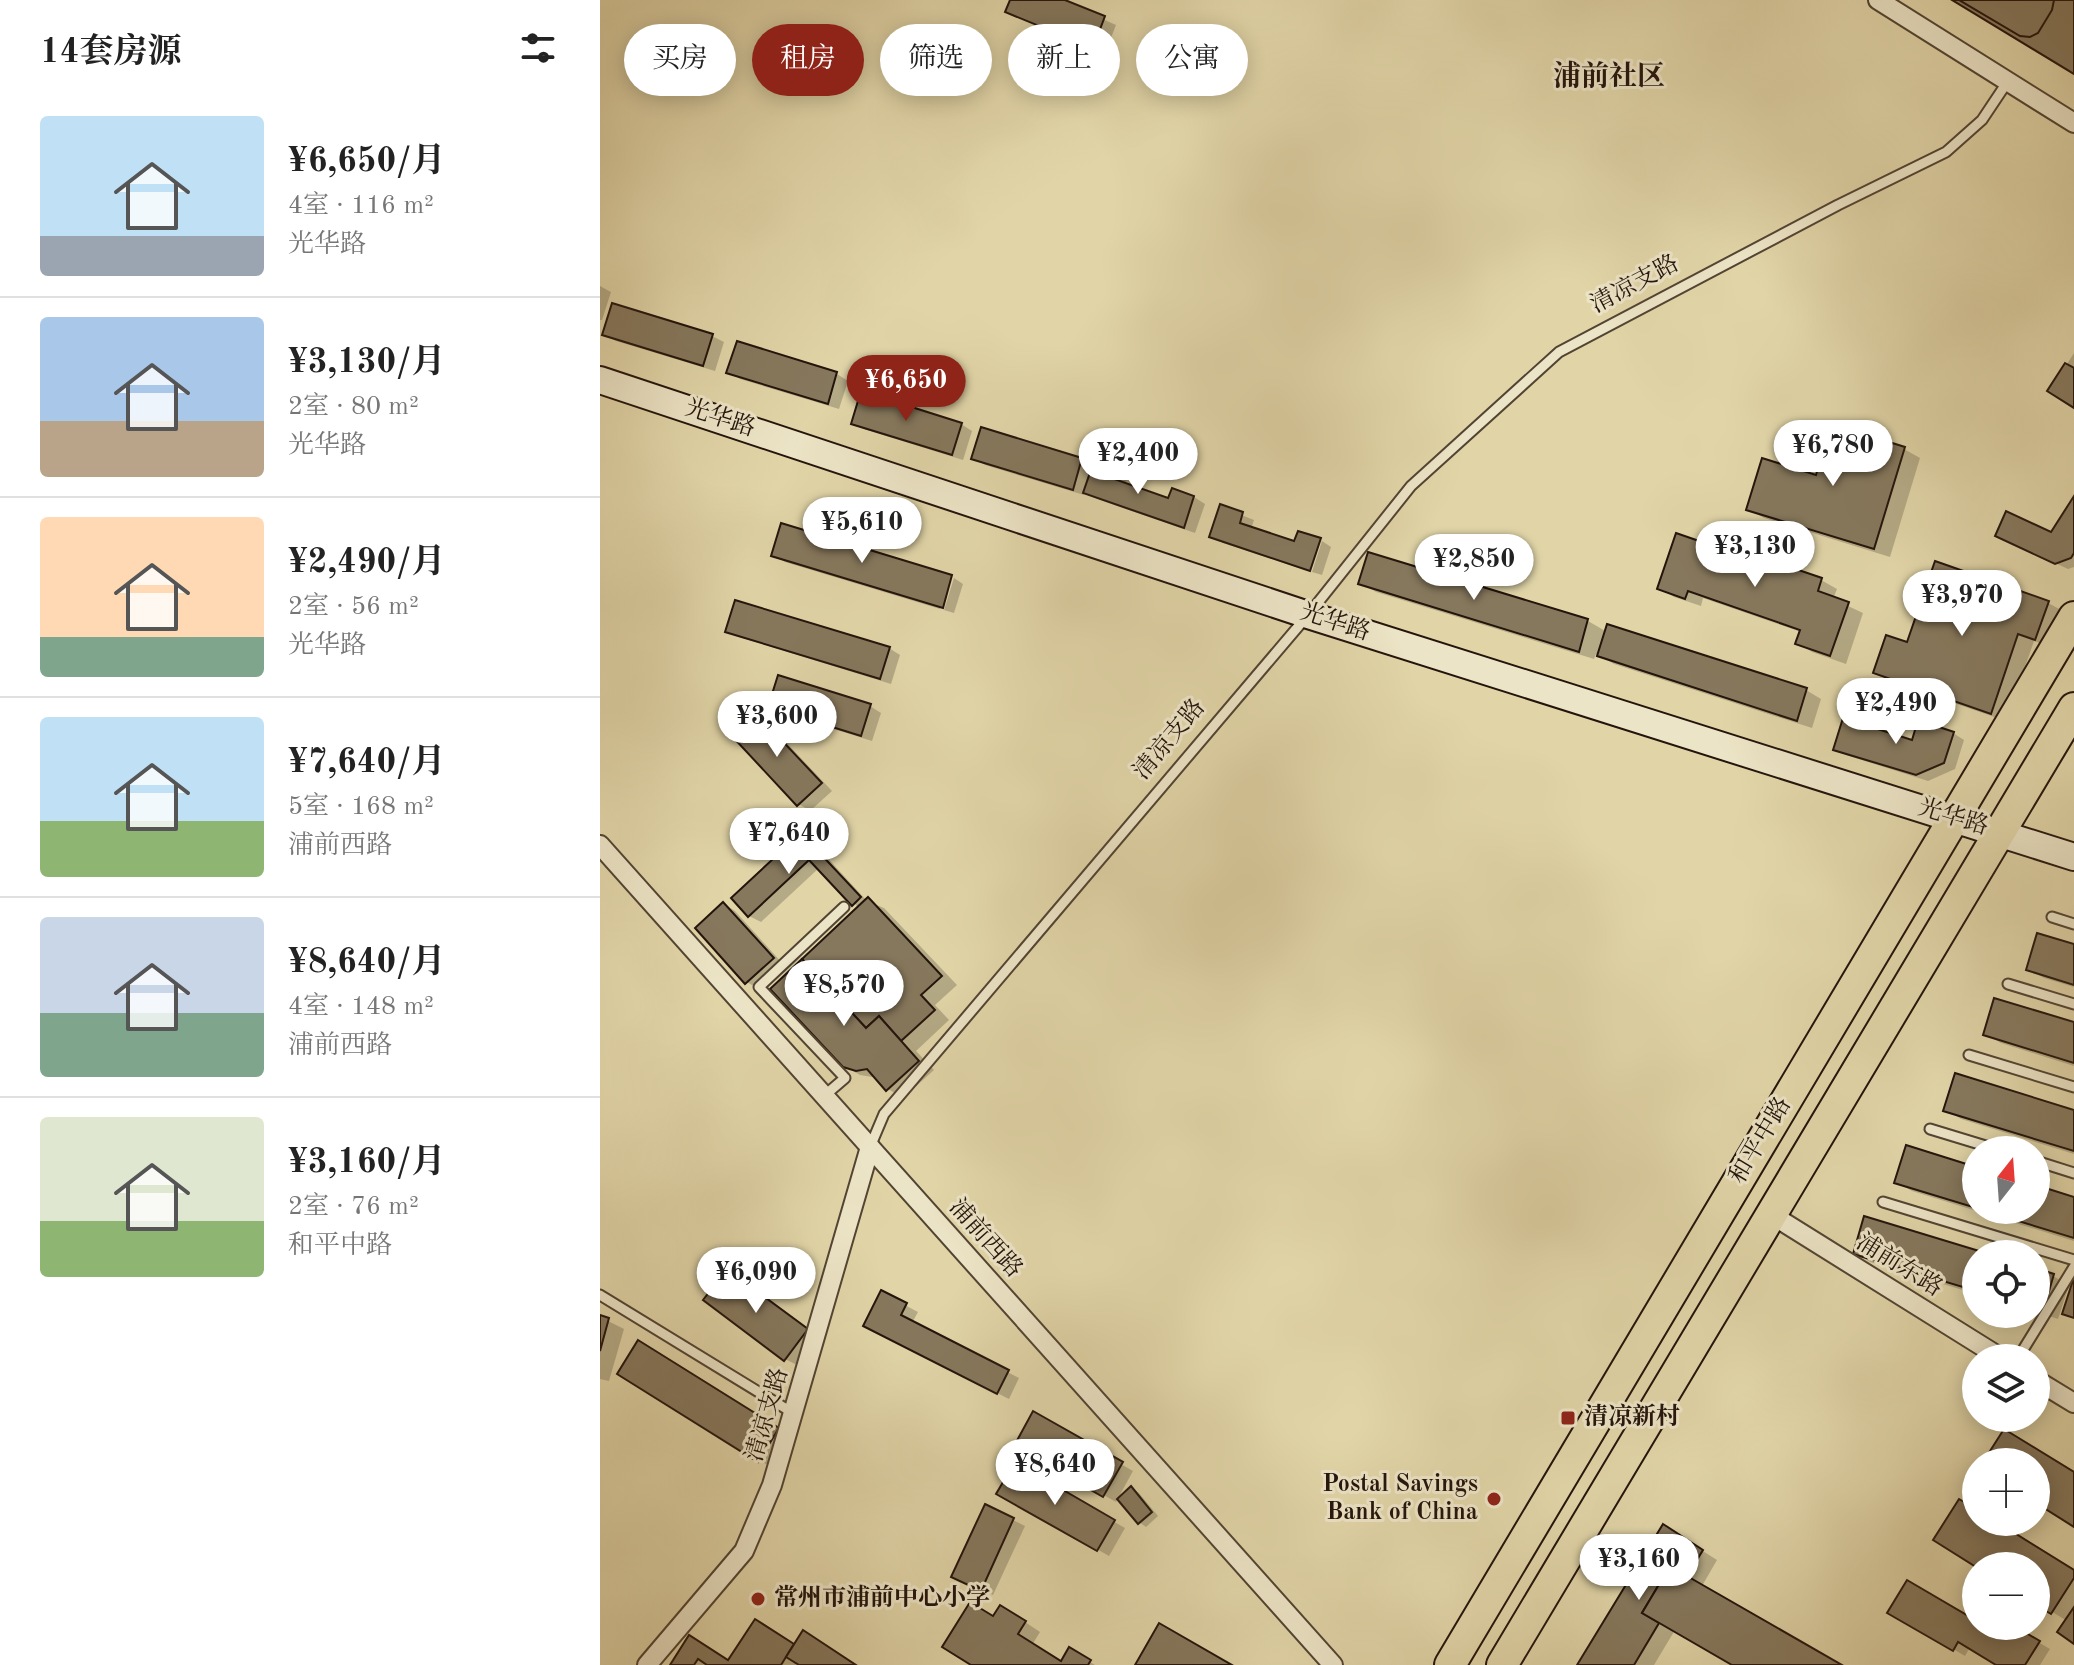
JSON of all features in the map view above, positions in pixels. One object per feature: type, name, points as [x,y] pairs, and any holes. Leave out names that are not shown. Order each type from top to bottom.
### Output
[{"type":"main road","name":"光华路","points":[[600,380],[1308,615],[2074,857]]},
{"type":"main road","name":"和平中路","points":[[1450,1665],[2074,617]]},
{"type":"main road","name":"和平中路","points":[[1502,1665],[2074,708]]},
{"type":"street","points":[[1878,0],[2074,123]]},
{"type":"street","name":"浦前西路","points":[[600,845],[1333,1665]]},
{"type":"street","name":"清凉支路","points":[[647,1665],[744,1551],[772,1485],[870,1147]]},
{"type":"street","name":"浦前东路","points":[[1772,1215],[1979,1344]]},
{"type":"street","points":[[2050,1388],[2074,1403]]},
{"type":"lane","name":"清凉支路","points":[[870,1147],[884,1114],[1308,615],[1411,486],[1559,352],[1838,205],[1946,152],[1982,120],[2008,81]]},
{"type":"lane","points":[[824,1096],[845,1078],[759,987],[844,907]]},
{"type":"lane","points":[[2052,917],[2074,924]]},
{"type":"lane","points":[[2008,984],[2074,1004]]},
{"type":"lane","points":[[1969,1055],[2074,1087]]},
{"type":"lane","points":[[1930,1129],[1962,1139]]},
{"type":"lane","points":[[2050,1165],[2074,1173]]},
{"type":"lane","points":[[1883,1202],[2074,1260]]},
{"type":"lane","points":[[2027,1344],[2074,1267]]},
{"type":"lane","points":[[600,1295],[793,1413]]},
{"type":"building","points":[[1010,0],[1065,0],[1105,16],[1102,24],[1034,24],[1005,12]]},
{"type":"building","points":[[1952,0],[2074,0],[2074,74]]},
{"type":"building","points":[[1959,0],[2054,0],[2052,10],[2038,33],[2030,37],[2020,36]]},
{"type":"building","points":[[612,303],[713,334],[703,366],[602,335]]},
{"type":"building","points":[[737,341],[837,372],[828,404],[726,373]]},
{"type":"building","points":[[2065,363],[2074,368],[2074,408],[2047,391]]},
{"type":"building","points":[[861,391],[962,423],[952,455],[851,424]]},
{"type":"building","points":[[1831,424],[1905,447],[1874,549],[1746,510],[1762,458],[1816,475]]},
{"type":"building","points":[[981,427],[1082,458],[1073,490],[971,459]]},
{"type":"building","points":[[1094,461],[1118,468],[1114,479],[1168,498],[1172,488],[1194,496],[1184,528],[1083,493]]},
{"type":"building","points":[[2074,496],[2074,553],[2071,558],[2055,564],[1995,536],[2006,511],[2051,532]]},
{"type":"building","points":[[1220,504],[1243,512],[1240,523],[1294,541],[1298,531],[1321,538],[1310,571],[1209,537]]},
{"type":"building","points":[[781,523],[952,575],[943,608],[771,556]]},
{"type":"building","points":[[1676,533],[1702,542],[1705,538],[1822,578],[1818,591],[1849,602],[1830,656],[1795,644],[1800,630],[1688,591],[1685,599],[1657,589]]},
{"type":"building","points":[[1368,552],[1588,619],[1579,652],[1358,584]]},
{"type":"building","points":[[1935,561],[2049,601],[2035,640],[2018,634],[1991,714],[1873,673],[1886,635],[1907,642]]},
{"type":"building","points":[[735,600],[890,647],[880,679],[725,632]]},
{"type":"building","points":[[1607,624],[1807,688],[1797,721],[1597,656]]},
{"type":"building","points":[[778,675],[871,704],[861,736],[768,707]]},
{"type":"building","points":[[756,713],[822,783],[797,806],[731,735]]},
{"type":"building","points":[[1843,718],[1912,740],[1918,720],[1954,732],[1944,763],[1916,775],[1833,750]]},
{"type":"building","points":[[801,833],[861,897],[852,906],[809,860],[748,917],[731,898]]},
{"type":"building","points":[[868,897],[942,976],[921,995],[935,1010],[901,1041],[879,1016],[866,1028],[802,959]]},
{"type":"building","points":[[723,902],[774,958],[745,984],[695,928]]},
{"type":"building","points":[[2037,933],[2074,944],[2074,985],[2026,970]]},
{"type":"building","points":[[802,959],[866,1028],[879,1016],[919,1061],[886,1091],[867,1069],[856,1071],[843,1067],[770,989]]},
{"type":"building","points":[[1994,998],[2074,1022],[2074,1063],[1983,1035]]},
{"type":"building","points":[[1955,1073],[2074,1110],[2074,1151],[2050,1144],[2050,1136],[2025,1136],[1943,1111]]},
{"type":"building","points":[[1906,1145],[1962,1163],[1962,1204],[1894,1183]]},
{"type":"building","points":[[2050,1189],[2074,1197],[2074,1238],[2028,1224],[2050,1224]]},
{"type":"building","points":[[1864,1216],[1962,1246],[1962,1287],[1853,1254]]},
{"type":"building","points":[[727,1269],[808,1329],[784,1361],[703,1300]]},
{"type":"building","points":[[2074,1277],[2074,1318],[2062,1314]]},
{"type":"building","points":[[881,1290],[907,1303],[901,1315],[1009,1370],[997,1394],[863,1326]]},
{"type":"building","points":[[600,1315],[609,1318],[600,1351]]},
{"type":"building","points":[[638,1340],[779,1428],[758,1462],[617,1374]]},
{"type":"building","points":[[1033,1411],[1123,1462],[1103,1497],[1014,1446]]},
{"type":"building","points":[[2002,1432],[2009,1432],[2035,1448],[1992,1448]]},
{"type":"building","points":[[2050,1457],[2074,1472],[2074,1527],[2050,1512]]},
{"type":"building","points":[[1015,1462],[1115,1520],[1097,1551],[996,1494]]},
{"type":"building","points":[[1131,1486],[1152,1512],[1138,1524],[1117,1499]]},
{"type":"building","points":[[1959,1499],[1962,1501],[1962,1536],[2019,1536],[2045,1552],[1962,1552],[1962,1558],[1933,1540]]},
{"type":"building","points":[[985,1504],[1014,1518],[981,1591],[951,1577]]},
{"type":"building","points":[[1663,1524],[1703,1550],[1687,1576],[1670,1566],[1642,1613],[1659,1623],[1634,1665],[1577,1665]]},
{"type":"building","points":[[2050,1555],[2074,1570],[2074,1578],[2051,1614]]},
{"type":"building","points":[[1670,1566],[1842,1665],[1732,1665],[1642,1613]]},
{"type":"building","points":[[1907,1580],[1962,1612],[1962,1640],[2040,1641],[2025,1665],[1996,1665],[1958,1642],[1953,1651],[1887,1613]]},
{"type":"building","points":[[970,1602],[993,1616],[1000,1605],[1026,1621],[1018,1634],[1061,1661],[1069,1647],[1091,1660],[1088,1665],[971,1665],[942,1647]]},
{"type":"building","points":[[2074,1607],[2074,1644],[2057,1632]]},
{"type":"building","points":[[755,1619],[794,1644],[781,1665],[707,1665],[698,1659],[694,1665],[670,1665],[689,1635],[728,1660]]},
{"type":"building","points":[[1159,1623],[1232,1665],[1135,1665]]},
{"type":"building","points":[[803,1630],[856,1665],[799,1665],[786,1657]]},
{"type":"place","name":"清凉新村","points":[[1568,1418]]},
{"type":"place","name":"Postal Savings Bank of China","points":[[1494,1499]]},
{"type":"place","name":"常州市浦前中心小学","points":[[758,1599]]},
{"type":"district","name":"浦前社区","points":[[1609,78]]}]
